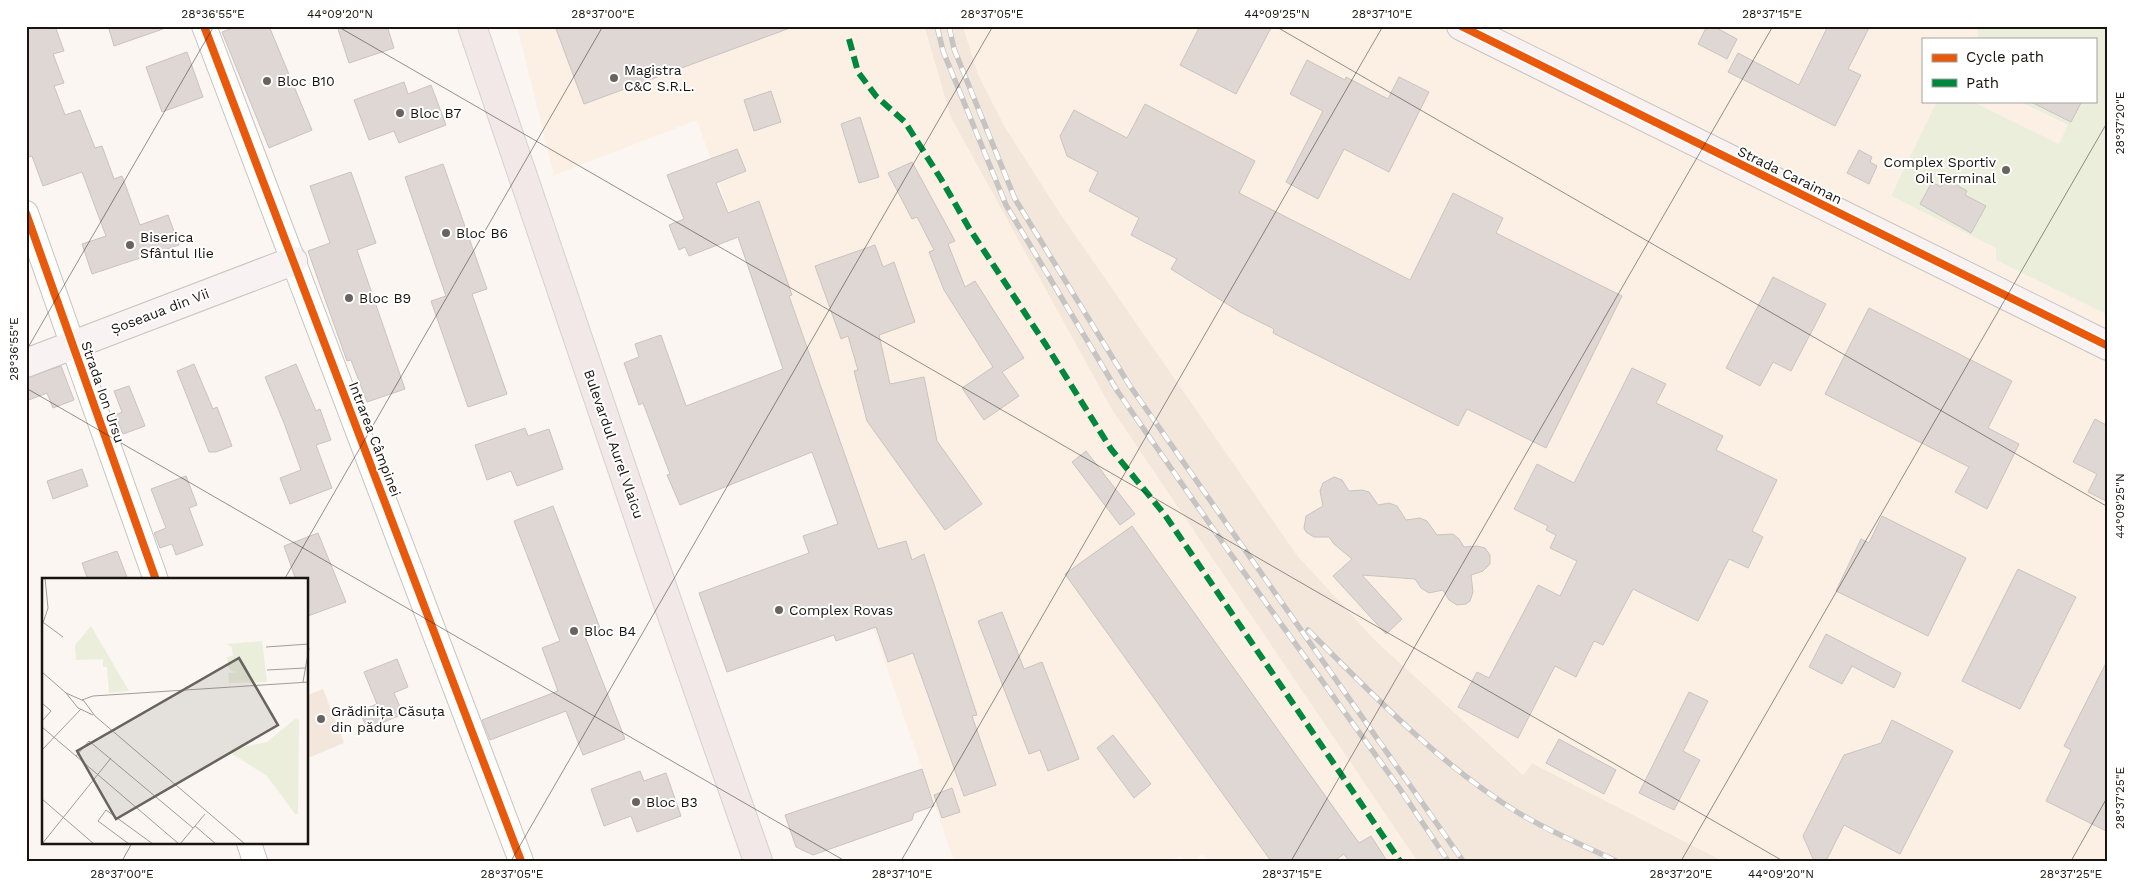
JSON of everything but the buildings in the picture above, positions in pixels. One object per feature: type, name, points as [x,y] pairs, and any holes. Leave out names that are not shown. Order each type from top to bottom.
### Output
[{"type":"main road","name":"Bulevardul Aurel Vlaicu","points":[[472,26],[666,600],[758,861]]},
{"type":"street","name":"Intrarea Câmpinei","points":[[204,26],[522,861]]},
{"type":"street","name":"Strada Caraiman","points":[[1461,26],[2108,346]]},
{"type":"street","name":"Strada Ion Ursu","points":[[26,213],[155,578]]},
{"type":"street","name":"Șoseaua din Vii","points":[[26,363],[293,261]]},
{"type":"street","points":[[249,844],[255,861]]},
{"type":"shaded area","points":[[517,26],[924,26],[951,118],[1112,410],[1417,861],[1208,861],[1202,854],[1193,861],[1185,861],[1181,856],[1166,861],[954,861],[697,120],[554,175]]},
{"type":"shaded area","points":[[924,26],[963,26],[978,74],[1005,127],[1060,213],[1297,555],[1376,641],[1523,775],[1532,763],[1723,861],[1417,861],[1112,410],[951,118]]},
{"type":"shaded area","points":[[963,26],[2032,26],[1996,38],[1991,38],[1977,32],[1978,38],[1922,38],[1922,102],[1937,102],[1891,196],[1996,248],[1996,260],[2108,315],[2108,861],[1723,861],[1532,763],[1523,775],[1376,641],[1297,555],[1060,213],[1005,127],[978,74]]},
{"type":"shaded area","points":[[1973,102],[2020,102],[2068,126],[2059,144]]},
{"type":"shaded area","name":"Grădinița Căsuța din pădure","points":[[323,689],[344,743],[309,758],[309,695]]},
{"type":"green space","name":"Complex Sportiv Oil Terminal","points":[[1977,26],[2108,26],[2108,315],[1996,260],[1996,248],[1891,196],[1937,102],[1973,102],[2059,144],[2068,125],[2020,102],[2096,102],[2096,38],[1978,38]]},
{"type":"railway","points":[[937,26],[943,51],[1006,205],[1118,392],[1230,553],[1400,789],[1448,861]]},
{"type":"railway","points":[[949,26],[954,49],[1015,199],[1130,386],[1463,861]]},
{"type":"railway","points":[[1308,630],[1407,727],[1460,772],[1488,793],[1529,819],[1616,861]]},
{"type":"marked path","points":[[849,39],[858,72],[876,96],[905,122],[969,228],[1046,345],[1111,449],[1165,515],[1400,861]]},
{"type":"cycle path","points":[[204,26],[521,861]]},
{"type":"cycle path","points":[[1461,26],[2108,346]]},
{"type":"cycle path","points":[[26,213],[155,578]]},
{"type":"place","name":"Magistra C&C S.R.L.","points":[[614,78]]},
{"type":"place","name":"Bloc B10","points":[[267,81]]},
{"type":"place","name":"Bloc B7","points":[[400,113]]},
{"type":"place","name":"Complex Sportiv Oil Terminal","points":[[2006,170]]},
{"type":"place","name":"Bloc B6","points":[[446,233]]},
{"type":"place","name":"Biserica Sfântul Ilie","points":[[130,245]]},
{"type":"place","name":"Bloc B9","points":[[349,298]]},
{"type":"place","name":"Complex Rovas","points":[[779,610]]},
{"type":"place","name":"Bloc B4","points":[[574,631]]},
{"type":"place","name":"Grădinița Căsuța din pădure","points":[[321,719]]},
{"type":"place","name":"Bloc B3","points":[[636,802]]}]
